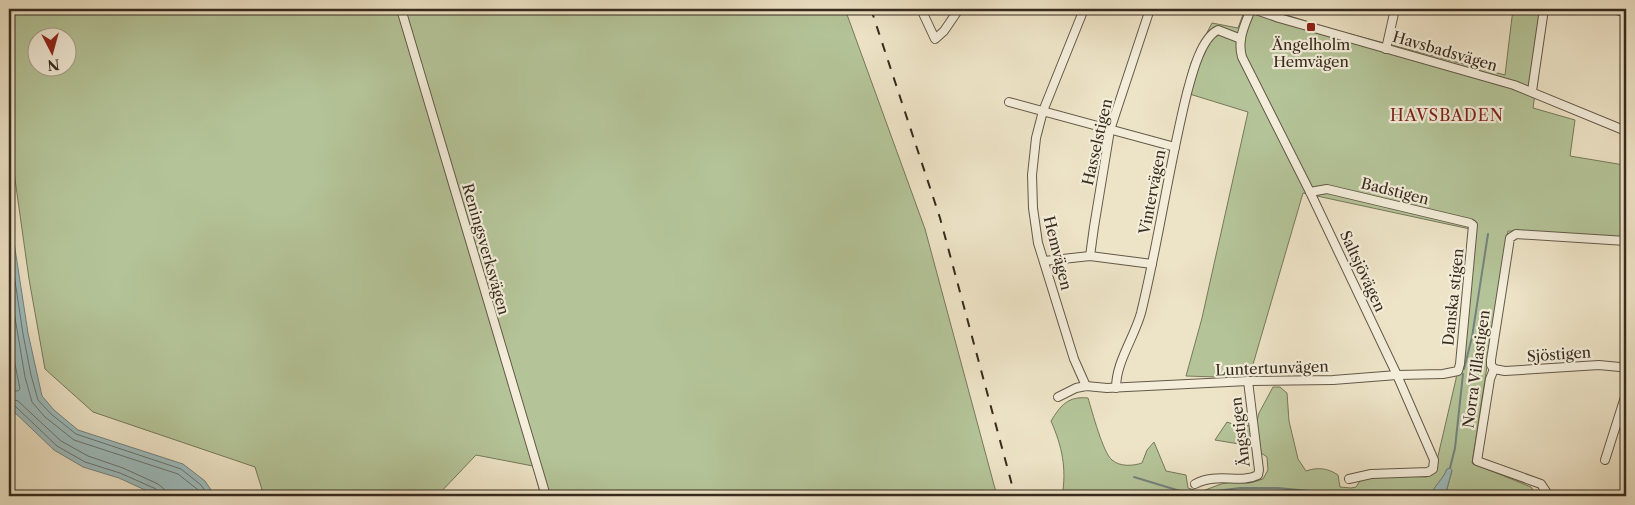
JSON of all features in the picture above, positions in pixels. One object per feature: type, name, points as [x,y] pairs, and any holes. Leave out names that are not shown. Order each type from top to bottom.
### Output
[{"type":"street","name":"Reningsverksvägen","points":[[401,9],[546,496]]},
{"type":"street","points":[[922,9],[935,39],[952,21],[959,9]]},
{"type":"street","name":"Hemvägen","points":[[1084,9],[1043,110],[1036,138],[1032,174],[1035,227],[1074,358],[1086,386]]},
{"type":"street","name":"Hasselstigen","points":[[1090,256],[1110,130],[1150,9]]},
{"type":"street","name":"Saltsjövägen","points":[[1252,9],[1242,32],[1240,45],[1242,57],[1310,192],[1397,375],[1434,460],[1433,469],[1428,472],[1371,474],[1349,478]]},
{"type":"street","name":"Havsbadsvägen","points":[[1252,9],[1532,91],[1626,131]]},
{"type":"street","points":[[1386,49],[1396,9]]},
{"type":"street","points":[[1532,91],[1544,9]]},
{"type":"street","points":[[1612,9],[1626,12]]},
{"type":"street","name":"Vintervägen","points":[[1116,388],[1119,367],[1133,338],[1140,314],[1191,78],[1206,40],[1212,32],[1218,30],[1241,39]]},
{"type":"street","points":[[1009,102],[1175,148]]},
{"type":"street","name":"Badstigen","points":[[1310,192],[1327,189],[1473,225]]},
{"type":"street","name":"Danska stigen","points":[[1458,370],[1473,225]]},
{"type":"street","name":"Norra Villastigen","points":[[1547,492],[1541,484],[1477,461],[1490,379],[1494,369],[1491,360],[1510,238],[1516,234],[1626,240]]},
{"type":"street","points":[[1044,261],[1090,256],[1152,264]]},
{"type":"street","name":"Sjöstigen","points":[[1494,369],[1505,371],[1599,365],[1626,367]]},
{"type":"street","name":"Luntertunvägen","points":[[1086,386],[1116,388],[1248,381],[1325,380],[1444,374],[1458,370]]},
{"type":"street","points":[[1605,460],[1625,397],[1626,380]]},
{"type":"street","name":"Ängstigen","points":[[1195,484],[1203,479],[1221,477],[1248,478],[1258,475],[1259,470],[1248,381]]},
{"type":"street","points":[[1058,398],[1076,388],[1086,386]]},
{"type":"green space","points":[[9,9],[845,9],[925,229],[997,496],[541,496],[533,466],[476,455],[437,496],[264,496],[255,467],[93,412],[45,369],[29,279],[9,148]]},
{"type":"green space","points":[[1245,9],[1267,9],[1335,30],[1505,75],[1513,9],[1547,9],[1533,108],[1575,120],[1570,156],[1624,165],[1626,156],[1626,237],[1508,231],[1472,463],[1531,487],[1537,496],[1445,496],[1452,471],[1447,469],[1431,496],[1062,496],[1063,458],[1051,421],[1062,406],[1075,398],[1088,398],[1105,449],[1112,460],[1119,464],[1127,465],[1142,463],[1147,450],[1154,442],[1166,471],[1186,475],[1188,488],[1200,492],[1221,484],[1232,482],[1249,483],[1263,479],[1268,470],[1267,457],[1251,446],[1215,440],[1227,422],[1241,427],[1256,424],[1259,413],[1273,387],[1280,387],[1287,393],[1289,421],[1298,459],[1306,471],[1318,469],[1330,471],[1338,475],[1340,487],[1351,488],[1356,487],[1362,478],[1390,475],[1426,477],[1434,473],[1456,379],[1470,229],[1303,193],[1249,378],[1186,376],[1202,318],[1248,112],[1183,92],[1191,63],[1212,23],[1238,28]]},
{"type":"water","points":[[9,210],[28,333],[42,396],[54,410],[78,430],[183,464],[205,481],[215,496],[158,496],[119,478],[83,467],[54,450],[10,408]]},
{"type":"water","points":[[1450,468],[1452,470],[1445,496],[1431,496],[1447,469]]},
{"type":"waterway","points":[[1464,369],[1472,337],[1488,234]]},
{"type":"waterway","points":[[1450,468],[1455,448],[1463,374]]},
{"type":"waterway","points":[[1134,477],[1180,491],[1201,495],[1240,488],[1278,488],[1361,496]]},
{"type":"railway","points":[[871,9],[940,218],[1015,496]]},
{"type":"place","name":"Ängelholm Hemvägen","points":[[1311,27]]},
{"type":"district","name":"HAVSBADEN","points":[[1447,115]]}]
